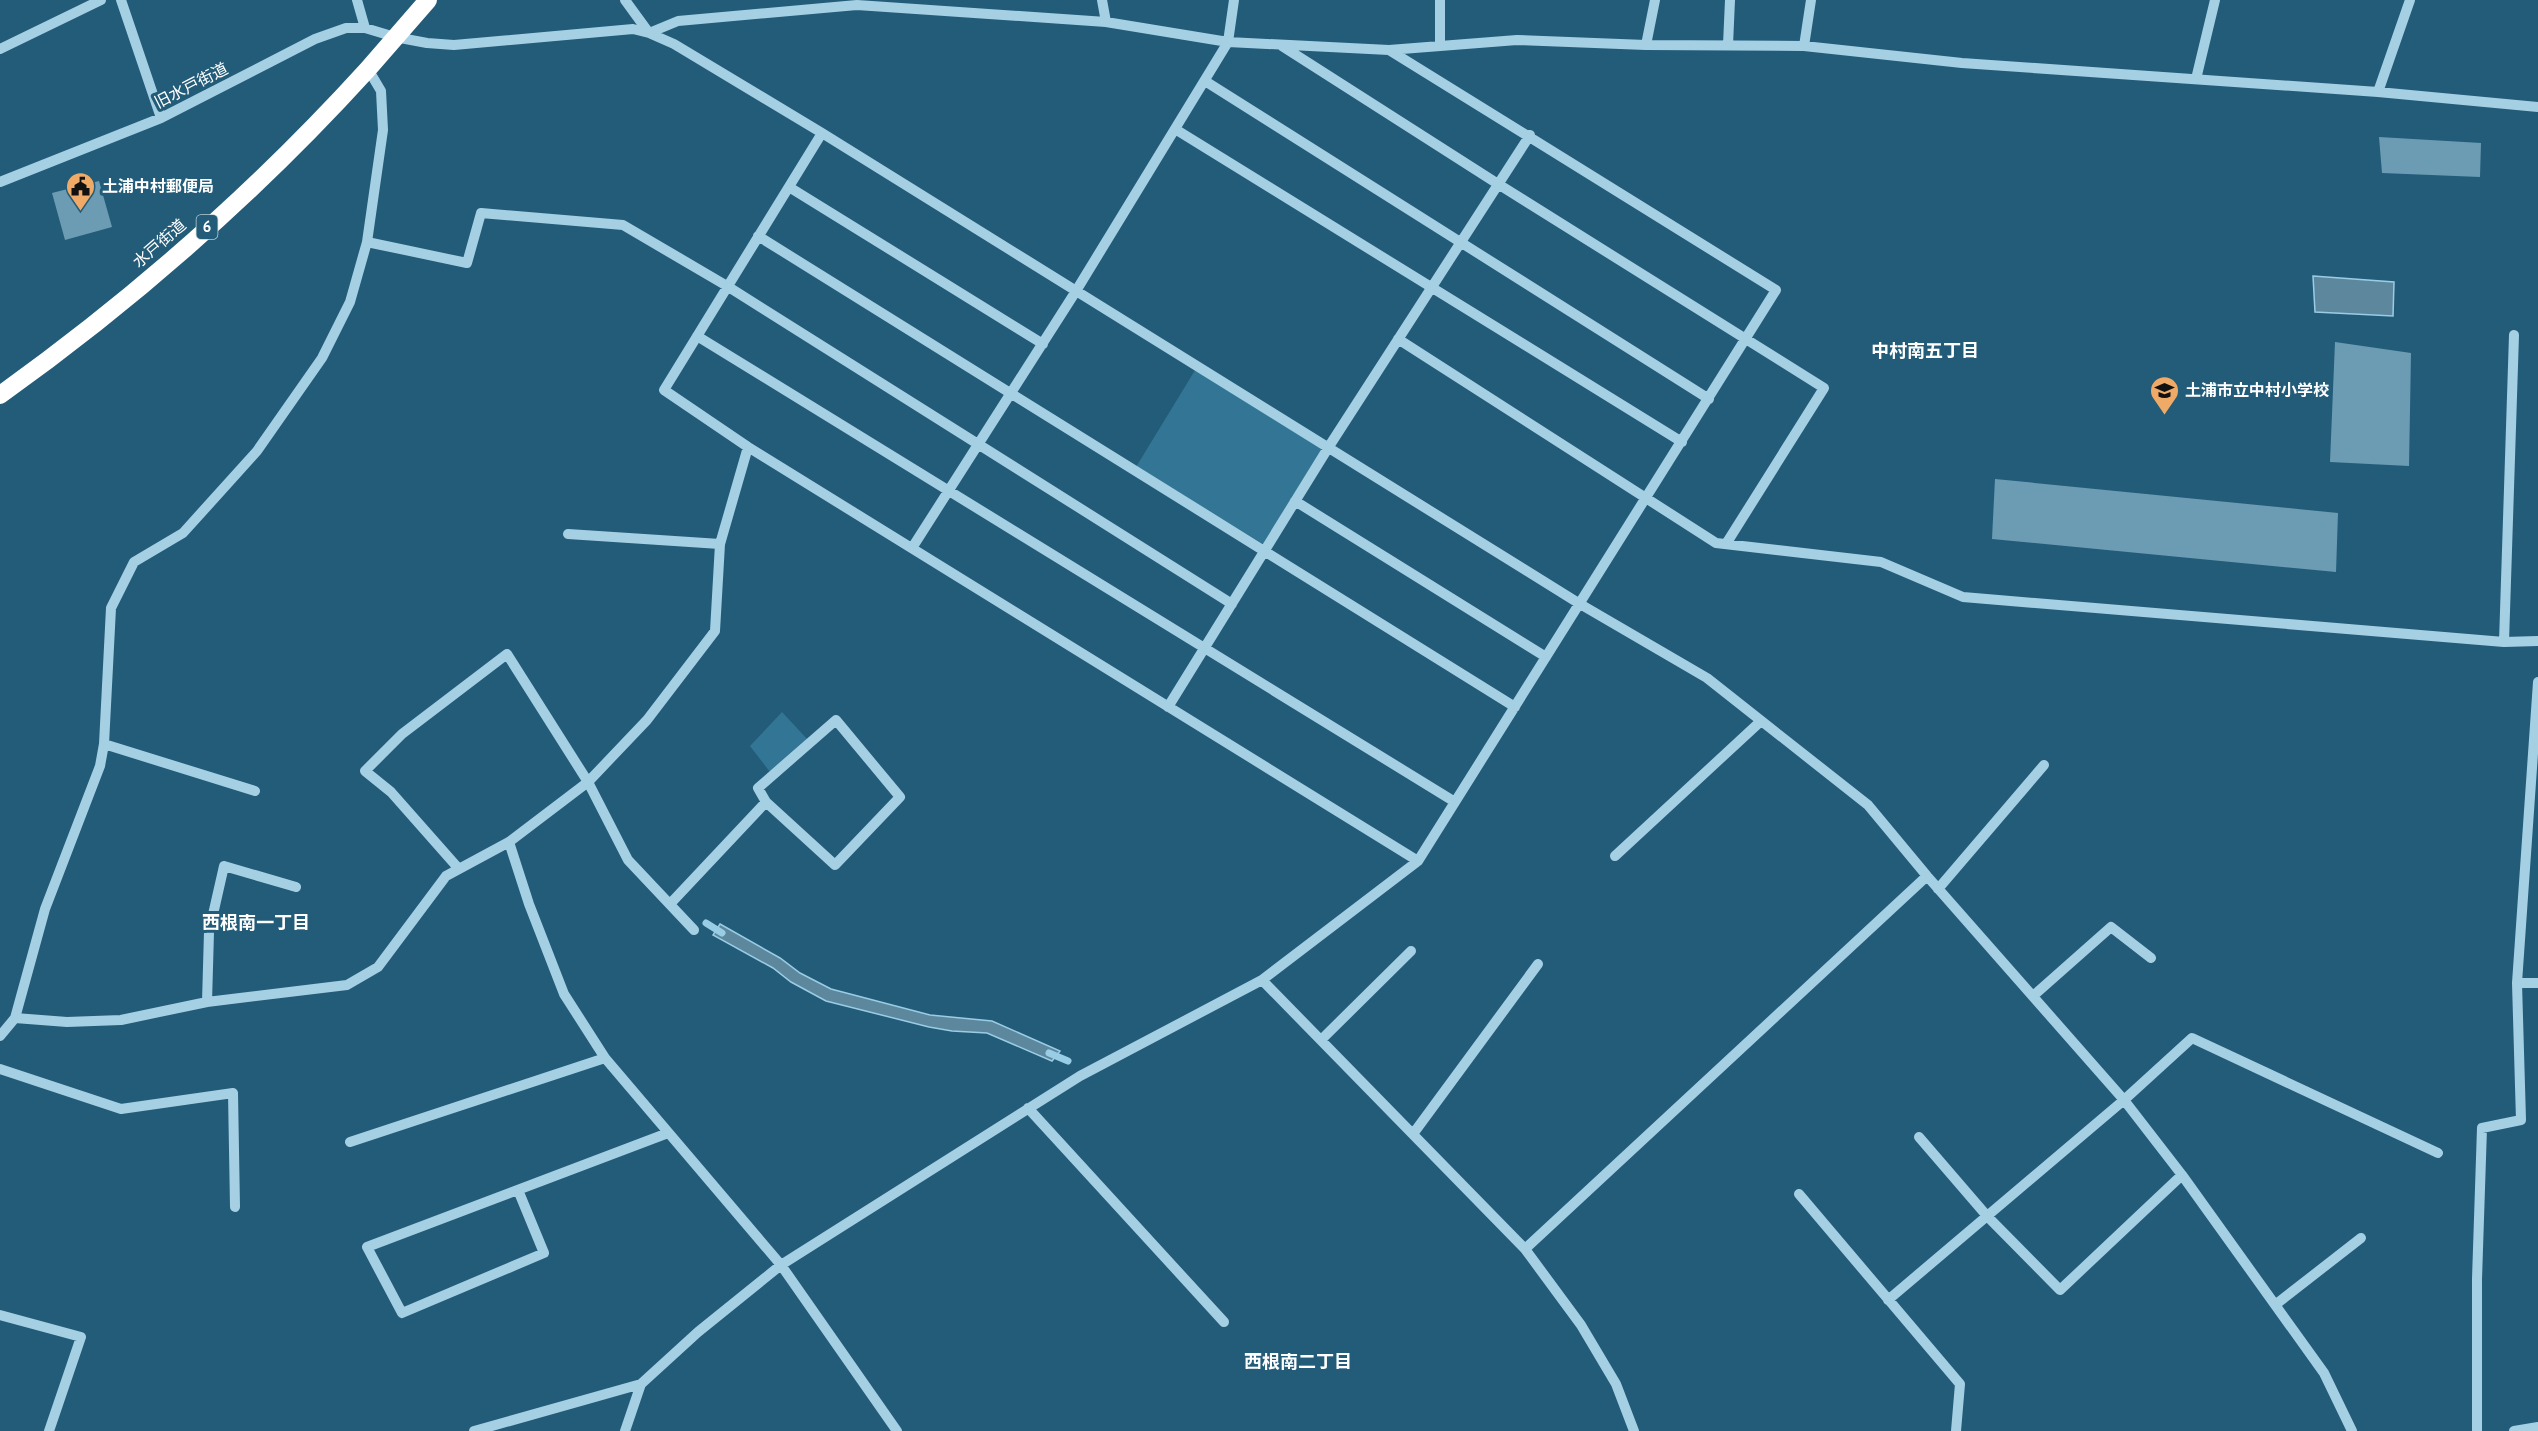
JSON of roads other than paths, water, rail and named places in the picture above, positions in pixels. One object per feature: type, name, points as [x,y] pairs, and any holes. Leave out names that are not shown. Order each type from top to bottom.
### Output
[{"type":"highway","name":"水戸街道","points":[[0,395],[41,366],[163,267],[271,168],[368,69],[428,0]]},
{"type":"street","points":[[0,49],[101,0]]},
{"type":"street","points":[[121,0],[161,118]]},
{"type":"street","points":[[357,0],[365,28]]},
{"type":"street","points":[[625,0],[649,33],[691,54],[822,133],[1580,604],[1707,678],[1868,805],[1938,889],[2124,1100],[2182,1175],[2325,1373],[2352,1431]]},
{"type":"street","points":[[1102,0],[1106,22]]},
{"type":"street","points":[[912,548],[1043,344],[1228,42],[1234,0]]},
{"type":"street","points":[[1440,0],[1440,45]]},
{"type":"street","points":[[1646,45],[1655,0]]},
{"type":"street","points":[[1728,45],[1730,0]]},
{"type":"street","points":[[1804,46],[1811,0]]},
{"type":"street","points":[[2196,79],[2215,0]]},
{"type":"street","points":[[2378,92],[2410,0]]},
{"type":"street","points":[[649,33],[678,21],[857,5],[1106,22],[1228,42],[1389,50],[1517,40],[1646,45],[1804,46],[1962,63],[2378,92],[2538,107]]},
{"type":"street","name":"旧水戸街道","points":[[0,182],[161,118],[315,39],[346,28],[365,28],[395,37],[454,45],[613,30],[633,29],[649,33]]},
{"type":"street","points":[[1281,45],[1824,388],[1726,544]]},
{"type":"street","points":[[474,1431],[640,1384],[698,1332],[781,1265],[1080,1076],[1262,980],[1418,861],[1776,290],[1530,135],[1389,50]]},
{"type":"street","points":[[0,1036],[15,1018],[45,909],[100,766],[104,744],[111,608],[134,562],[183,533],[257,451],[322,358],[350,302],[367,242],[383,130],[381,91],[368,69]]},
{"type":"street","points":[[1205,81],[1709,399]]},
{"type":"street","points":[[1175,129],[1682,442]]},
{"type":"street","points":[[822,133],[664,390],[748,447],[1418,861]]},
{"type":"street","points":[[1168,707],[1328,448],[1530,135]]},
{"type":"street","points":[[789,187],[1043,344]]},
{"type":"street","points":[[367,242],[467,263],[481,213],[623,225],[727,286],[1232,604]]},
{"type":"street","points":[[758,236],[1515,707]]},
{"type":"street","points":[[2504,642],[2514,335]]},
{"type":"street","points":[[697,336],[1455,802]]},
{"type":"street","points":[[1398,339],[1648,497],[1716,543],[1881,562],[1963,597],[2504,642],[2538,640]]},
{"type":"street","points":[[15,1018],[67,1022],[121,1020],[207,1002],[347,985],[378,967],[446,876],[509,842],[588,782],[647,720],[715,631],[720,544],[748,447]]},
{"type":"street","points":[[1295,501],[1546,657]]},
{"type":"street","points":[[568,534],[720,544]]},
{"type":"street","points":[[459,869],[391,792],[364,771],[402,734],[507,654],[588,782],[628,860],[694,930]]},
{"type":"street","points":[[2477,1431],[2477,1279],[2482,1128],[2520,1120],[2517,984],[2538,682]]},
{"type":"street","points":[[836,720],[900,797],[835,865],[766,802],[758,788],[836,720]]},
{"type":"street","points":[[1615,856],[1761,721]]},
{"type":"street","points":[[104,744],[255,791]]},
{"type":"street","points":[[1938,889],[2044,765]]},
{"type":"street","points":[[670,904],[766,802]]},
{"type":"street","points":[[509,842],[529,904],[564,994],[604,1058],[781,1265],[859,1380],[897,1431]]},
{"type":"street","points":[[207,1002],[209,932],[224,866],[296,887]]},
{"type":"street","points":[[1525,1249],[1927,876]]},
{"type":"street","points":[[2033,996],[2111,927],[2151,958]]},
{"type":"street","points":[[1321,1040],[1412,951]]},
{"type":"street","points":[[1413,1134],[1538,964]]},
{"type":"street","points":[[1262,980],[1525,1249],[1581,1325],[1616,1384],[1634,1431]]},
{"type":"street","points":[[2517,984],[2538,983]]},
{"type":"street","points":[[1888,1300],[2124,1100],[2192,1038],[2438,1153]]},
{"type":"street","points":[[350,1142],[604,1058]]},
{"type":"street","points":[[0,1069],[121,1109],[233,1093],[235,1207]]},
{"type":"street","points":[[1028,1108],[1224,1322]]},
{"type":"street","points":[[518,1190],[544,1253],[402,1313],[367,1247],[668,1133]]},
{"type":"street","points":[[1919,1137],[1987,1216],[2060,1290],[2182,1175]]},
{"type":"street","points":[[1799,1194],[1960,1384],[1956,1431]]},
{"type":"street","points":[[2275,1305],[2361,1238]]},
{"type":"street","points":[[0,1315],[81,1336],[49,1431]]},
{"type":"street","points":[[625,1431],[640,1384]]},
{"type":"street","points":[[2514,1431],[2538,1427]]},
{"type":"waterway","points":[[706,923],[722,933]]},
{"type":"waterway","points":[[1049,1053],[1068,1061]]},
{"type":"place","name":"土浦中村郵便局","points":[[81,212]]},
{"type":"place","name":"土浦市立中村小学校","points":[[2164,416]]},
{"type":"district","name":"中村南五丁目","points":[[1925,351]]},
{"type":"district","name":"西根南一丁目","points":[[256,923]]},
{"type":"district","name":"西根南二丁目","points":[[1298,1362]]}]
